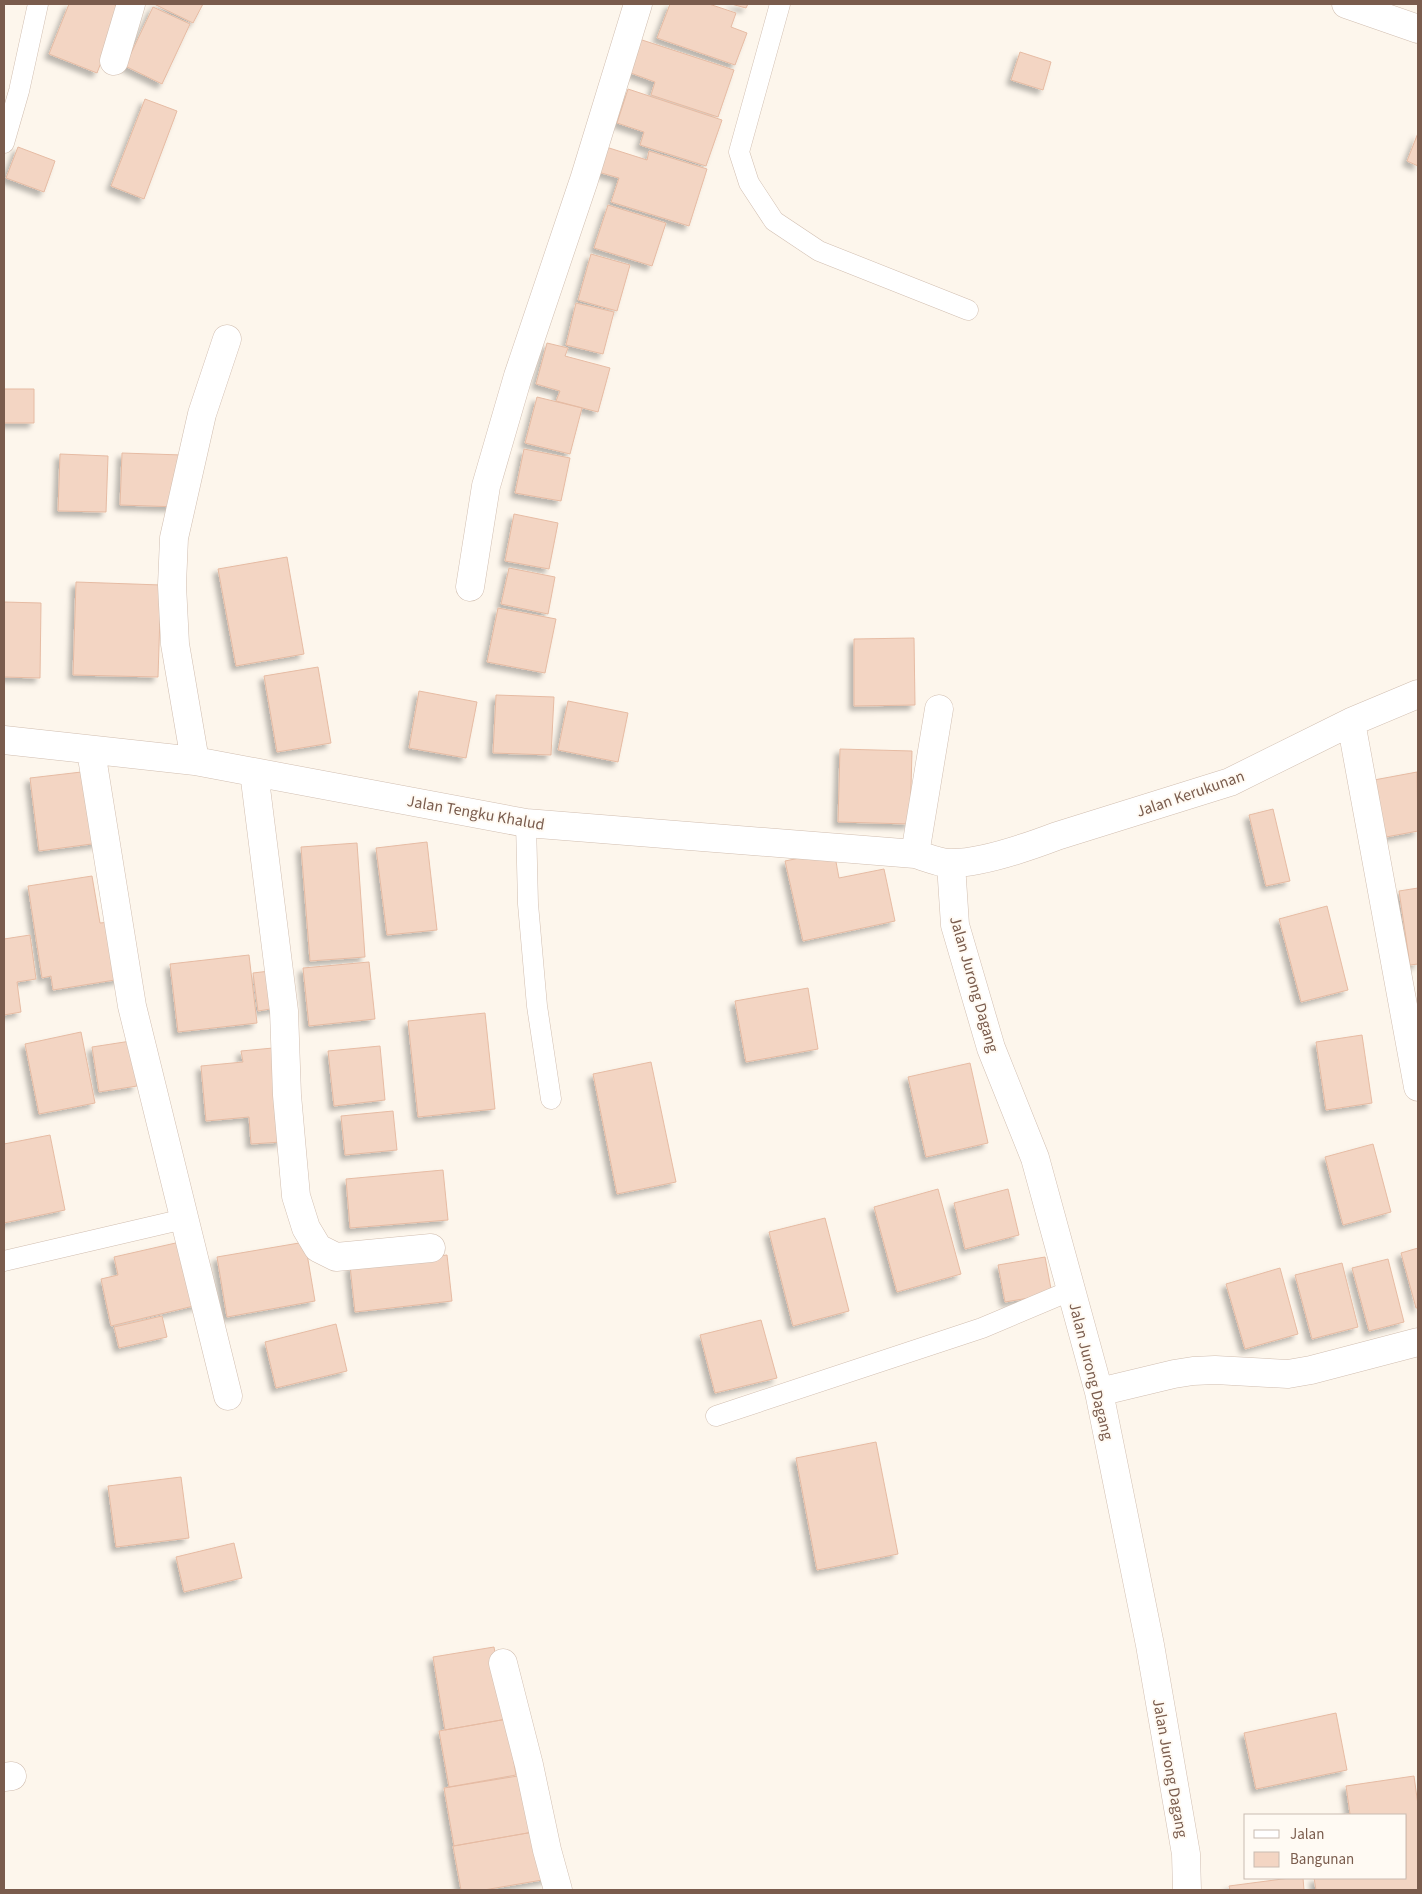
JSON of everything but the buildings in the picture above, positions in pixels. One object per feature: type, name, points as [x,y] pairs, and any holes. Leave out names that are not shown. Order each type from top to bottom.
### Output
[{"type":"street","points":[[114,61],[131,4]]},
{"type":"street","points":[[470,588],[486,486],[518,376],[584,180],[638,4]]},
{"type":"street","points":[[1346,4],[1418,30]]},
{"type":"street","points":[[195,761],[174,644],[172,585],[174,538],[202,414],[227,339]]},
{"type":"street","name":"Jalan Kerukunan","points":[[951,864],[982,859],[1036,844],[1230,782],[1351,722],[1418,694]]},
{"type":"street","points":[[915,854],[939,709]]},
{"type":"street","points":[[1351,722],[1418,1087]]},
{"type":"street","name":"Jalan Tengku Khalud","points":[[4,740],[195,761],[526,823],[915,854],[951,864]]},
{"type":"street","points":[[91,751],[132,1006],[228,1396]]},
{"type":"street","points":[[254,772],[284,1011],[287,1095],[296,1196],[306,1228],[318,1248],[336,1257],[431,1248]]},
{"type":"street","name":"Jalan Jurong Dagang","points":[[951,864],[955,925],[991,1048],[1035,1158],[1100,1392],[1150,1645],[1186,1854],[1187,1890]]},
{"type":"street","points":[[1100,1392],[1193,1371],[1215,1370],[1288,1374],[1418,1342]]},
{"type":"street","points":[[503,1663],[530,1765],[547,1850],[558,1890]]},
{"type":"lane","points":[[4,143],[19,90],[38,4]]},
{"type":"lane","points":[[780,4],[739,152],[749,183],[774,221],[818,252],[968,310]]},
{"type":"lane","points":[[526,823],[528,904],[535,988],[551,1099]]},
{"type":"lane","points":[[4,1261],[184,1219]]},
{"type":"lane","points":[[716,1416],[982,1328],[1072,1290]]}]
